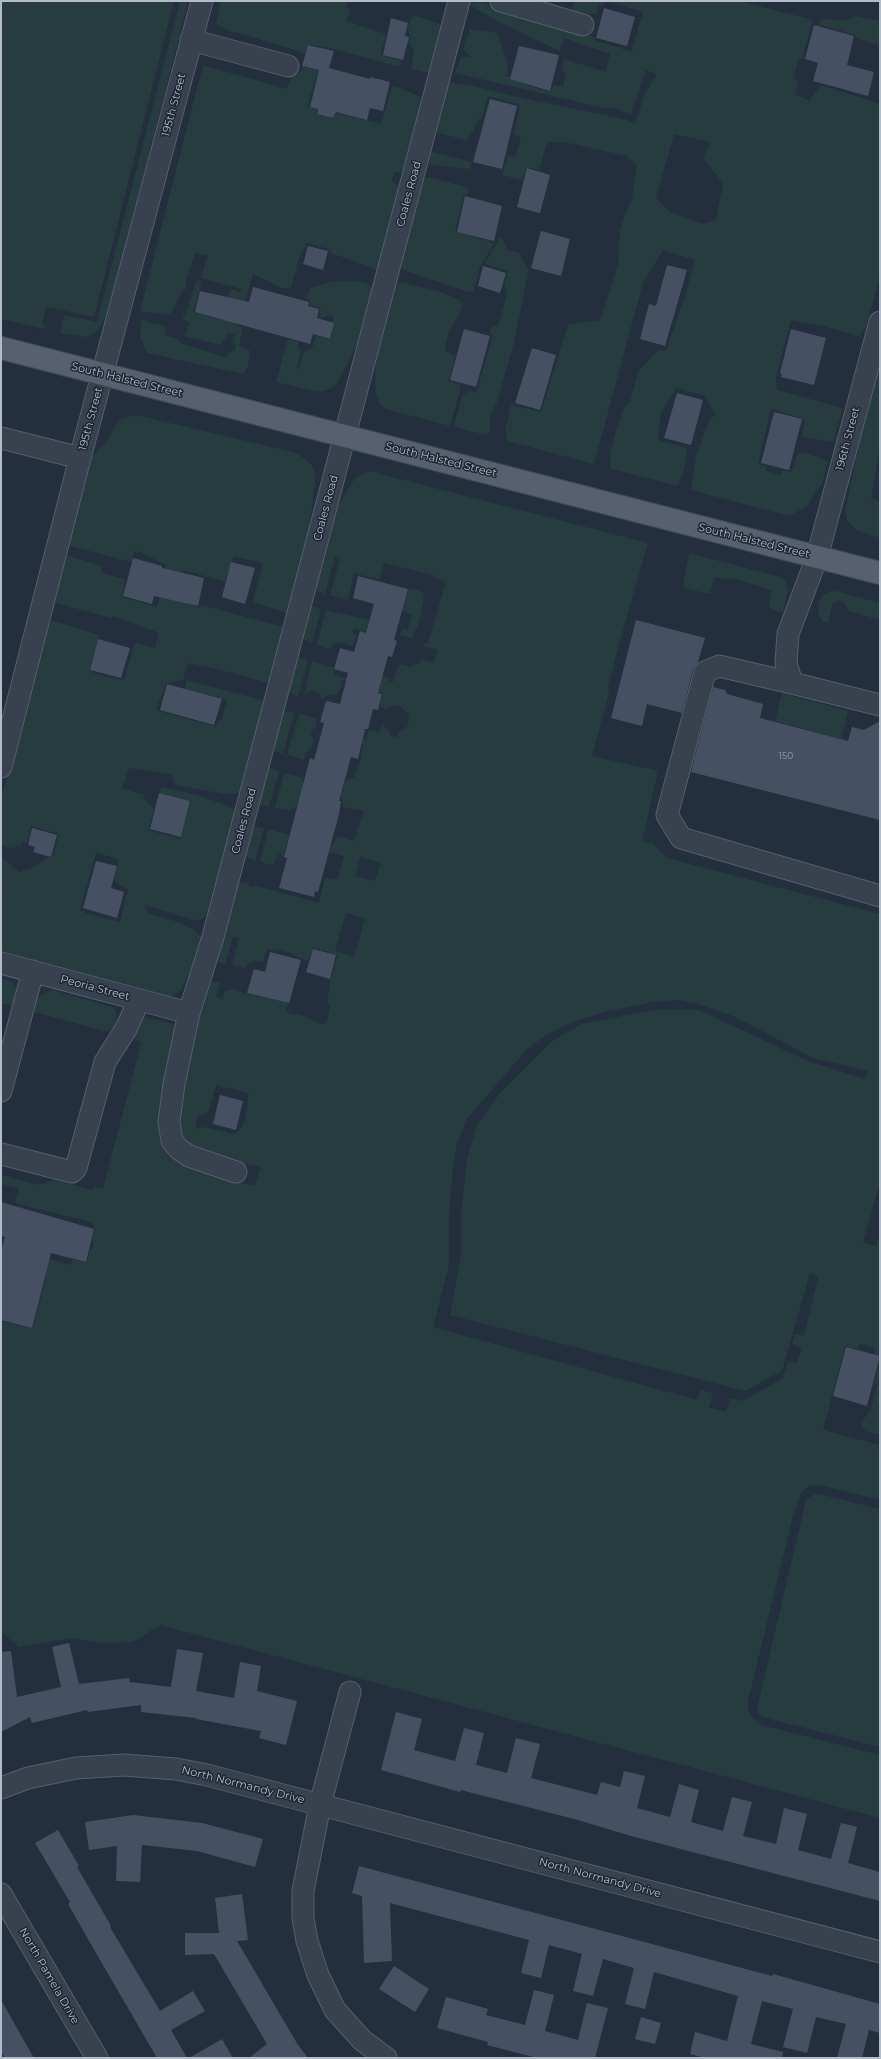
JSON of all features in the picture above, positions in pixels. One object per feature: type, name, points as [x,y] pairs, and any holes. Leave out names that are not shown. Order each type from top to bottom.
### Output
[{"type":"main road","name":"South Halsted Street","points":[[1,348],[880,573]]},
{"type":"street","name":"195th Street","points":[[1,767],[80,458],[202,1]]},
{"type":"street","name":"Coales Road","points":[[236,1172],[189,1156],[179,1149],[172,1141],[168,1122],[171,1105],[189,1013],[213,937],[459,1]]},
{"type":"street","points":[[501,1],[583,25]]},
{"type":"street","points":[[191,40],[288,66]]},
{"type":"street","name":"196th Street","points":[[792,683],[786,663],[788,634],[817,557],[880,322]]},
{"type":"street","points":[[1,438],[80,458]]},
{"type":"street","points":[[880,704],[719,666],[706,672],[667,815],[681,838],[880,896]]},
{"type":"street","name":"Peoria Street","points":[[1,963],[189,1013]]},
{"type":"street","points":[[1,1091],[34,971]]},
{"type":"street","points":[[1,1154],[72,1172],[76,1168],[105,1062],[126,1029],[139,1000]]},
{"type":"street","points":[[350,1692],[320,1805],[303,1891],[303,1918],[308,1941],[323,1987],[336,2010],[362,2040],[386,2058]]},
{"type":"street","name":"North Normandy Drive","points":[[1,1788],[28,1778],[76,1768],[124,1765],[176,1769],[320,1805],[880,1952]]},
{"type":"street","name":"North Pamela Drive","points":[[1,1894],[97,2058]]},
{"type":"green space","points":[[1,1],[174,1],[94,317],[46,307],[42,324],[45,325],[44,329],[1,319]]},
{"type":"green space","points":[[180,1],[188,2],[109,309],[99,329],[93,334],[86,337],[60,333],[64,315],[97,322]]},
{"type":"green space","points":[[221,1],[347,1],[345,7],[350,9],[346,21],[386,34],[381,55],[401,61],[399,67],[338,50],[309,44],[305,53],[225,29],[216,24]]},
{"type":"green space","points":[[574,1],[605,1],[603,6],[598,5],[596,14],[571,13]]},
{"type":"green space","points":[[606,1],[740,1],[813,20],[802,59],[799,58],[793,79],[798,80],[795,94],[809,101],[821,85],[880,104],[880,276],[866,327],[859,336],[823,326],[791,320],[776,378],[777,390],[843,408],[833,442],[802,437],[805,419],[771,409],[758,464],[767,466],[766,471],[781,475],[783,470],[791,472],[798,453],[803,452],[828,461],[822,484],[806,507],[789,516],[691,490],[696,456],[710,419],[716,415],[703,395],[676,388],[661,413],[658,440],[687,448],[684,468],[678,486],[611,469],[610,455],[617,427],[625,406],[630,402],[638,372],[658,350],[666,351],[685,296],[695,260],[663,250],[643,283],[594,464],[507,441],[505,431],[511,405],[541,412],[568,325],[600,320],[618,265],[620,229],[632,198],[637,165],[627,156],[564,142],[547,142],[539,170],[527,167],[522,180],[502,175],[508,155],[516,156],[521,137],[514,134],[520,105],[488,96],[482,118],[477,120],[474,130],[466,140],[435,132],[461,34],[450,82],[470,85],[513,96],[627,120],[635,124],[644,96],[657,74],[646,70],[631,114],[618,109],[604,108],[455,73],[461,56],[473,58],[463,50],[466,38],[469,36],[469,29],[497,33],[508,63],[507,76],[528,83],[527,85],[550,92],[553,85],[563,87],[566,74],[561,69],[564,59],[606,72],[610,54],[564,38],[560,51],[501,23],[468,4],[478,2],[514,10],[594,37],[594,40],[633,52],[632,48],[643,12]],"holes":[[[674,134],[711,142],[703,158],[723,183],[716,220],[702,224],[670,212],[656,198]]]},
{"type":"green space","points":[[413,15],[443,25],[430,70],[427,73],[411,69],[414,49],[409,44],[411,36],[407,30]]},
{"type":"green space","points":[[855,16],[880,21],[880,46],[856,38],[855,35],[818,24],[822,19],[848,20]]},
{"type":"green space","points":[[203,65],[287,89],[292,75],[301,72],[303,67],[322,71],[321,75],[317,74],[307,107],[317,109],[316,114],[333,119],[336,113],[381,124],[392,87],[395,86],[419,96],[422,101],[404,172],[394,172],[392,181],[400,188],[379,270],[331,253],[328,249],[307,243],[299,258],[291,288],[282,288],[253,274],[238,326],[243,327],[239,346],[250,351],[248,366],[243,374],[147,353],[140,338],[141,319],[153,324],[158,323],[165,327],[166,335],[177,339],[182,344],[225,357],[236,349],[235,344],[232,342],[235,334],[228,333],[221,345],[185,336],[189,323],[182,318],[186,313],[197,279],[202,282],[193,312],[221,320],[231,289],[240,292],[241,289],[201,278],[208,255],[195,253],[186,280],[186,289],[182,291],[170,315],[140,311]]},
{"type":"green space","points":[[428,151],[472,162],[470,169],[426,164]]},
{"type":"green space","points":[[430,177],[469,188],[468,193],[464,195],[455,231],[494,243],[480,267],[474,291],[469,292],[406,271],[399,267],[420,179]]},
{"type":"green space","points":[[499,238],[503,239],[507,250],[519,253],[529,270],[513,346],[497,402],[490,417],[490,432],[486,435],[454,427],[462,395],[469,391],[476,393],[493,335],[490,334],[492,325],[498,327],[508,289],[504,287],[508,271],[485,264]]},
{"type":"green space","points":[[354,281],[366,283],[373,289],[360,338],[337,384],[329,389],[318,392],[276,382],[288,339],[299,342],[298,349],[301,350],[297,369],[299,369],[304,351],[307,351],[313,346],[316,336],[331,340],[334,317],[329,315],[322,318],[319,317],[321,308],[309,305],[310,300],[306,299],[310,288],[331,282]]},
{"type":"green space","points":[[399,282],[439,291],[463,302],[460,312],[449,331],[445,347],[446,351],[455,356],[449,381],[460,385],[460,391],[450,426],[386,409],[380,404],[375,394],[376,352],[393,285]]},
{"type":"green space","points":[[880,346],[880,448],[871,498],[880,501],[880,538],[856,530],[847,520],[845,511]]},
{"type":"green space","points":[[136,415],[297,453],[311,464],[316,476],[308,537],[287,613],[253,602],[263,563],[234,556],[225,582],[184,570],[178,600],[200,608],[201,605],[283,627],[268,683],[221,670],[188,663],[183,680],[166,683],[156,710],[216,727],[218,721],[221,721],[227,700],[185,689],[186,680],[262,700],[263,704],[241,793],[225,794],[175,785],[171,774],[129,768],[122,788],[144,795],[143,798],[154,809],[148,830],[181,839],[191,801],[160,793],[161,787],[194,794],[223,804],[233,809],[235,814],[206,916],[203,919],[194,920],[144,905],[148,913],[178,922],[192,929],[201,936],[195,961],[181,990],[172,996],[155,1000],[1,957],[1,857],[20,872],[34,867],[46,858],[53,857],[59,834],[31,826],[27,843],[22,842],[20,847],[16,845],[15,849],[1,845],[1,799],[48,619],[99,635],[89,671],[106,677],[124,680],[135,643],[155,648],[159,633],[114,616],[111,618],[53,602],[65,557],[69,556],[99,565],[102,568],[102,573],[125,579],[122,597],[157,607],[166,565],[135,550],[131,562],[70,546],[68,544],[92,457],[108,439],[116,424],[121,419]],"holes":[[[96,852],[119,860],[114,880],[128,889],[120,922],[88,914],[80,910]]]},
{"type":"green space","points":[[369,471],[648,543],[608,686],[609,693],[592,756],[658,771],[642,842],[652,843],[667,858],[880,914],[880,1182],[863,1243],[876,1246],[878,1239],[880,1239],[880,1356],[874,1354],[875,1348],[860,1344],[858,1349],[845,1346],[823,1430],[880,1445],[880,1500],[819,1485],[809,1486],[801,1492],[793,1516],[748,1701],[748,1709],[751,1716],[761,1725],[880,1755],[880,1818],[160,1625],[133,1642],[100,1643],[72,1638],[19,1647],[1,1632],[1,1321],[33,1329],[46,1277],[15,1269],[20,1251],[71,1265],[72,1259],[87,1263],[90,1249],[92,1250],[94,1242],[92,1241],[95,1228],[92,1223],[87,1221],[15,1203],[19,1188],[1,1184],[1,1175],[39,1185],[54,1180],[92,1190],[94,1187],[103,1189],[141,1043],[133,1037],[132,1032],[137,1022],[144,1017],[173,1024],[177,1031],[176,1047],[161,1122],[165,1141],[171,1152],[191,1164],[234,1181],[255,1186],[261,1167],[212,1158],[182,1146],[176,1111],[177,1087],[208,981],[221,982],[216,997],[222,999],[225,991],[233,989],[247,994],[288,1003],[286,1010],[290,1014],[300,1015],[324,1025],[327,1021],[330,1006],[327,1004],[330,983],[338,955],[313,948],[308,961],[293,954],[275,949],[274,951],[267,949],[263,962],[255,961],[248,964],[245,968],[232,965],[239,938],[233,937],[225,965],[213,960],[234,884],[242,882],[249,883],[248,886],[253,887],[254,885],[319,903],[325,878],[337,880],[344,856],[320,850],[321,848],[333,845],[337,836],[354,841],[364,811],[343,807],[342,798],[308,788],[299,805],[290,810],[275,808],[284,773],[303,778],[303,783],[343,792],[345,782],[351,778],[354,778],[361,758],[363,744],[322,733],[324,730],[366,740],[369,730],[380,732],[382,724],[391,733],[390,736],[398,737],[398,733],[407,727],[409,720],[408,714],[401,707],[394,705],[386,709],[380,707],[383,693],[351,685],[348,680],[342,680],[340,690],[337,695],[328,694],[322,700],[319,693],[311,690],[304,696],[312,661],[333,667],[334,675],[369,684],[372,676],[382,678],[383,676],[390,678],[389,681],[393,682],[397,668],[402,664],[410,667],[419,663],[421,659],[434,663],[438,650],[424,646],[424,643],[428,643],[446,582],[435,578],[436,576],[384,563],[379,580],[354,573],[348,600],[330,595],[340,558],[335,556],[325,594],[311,588],[333,514],[355,478]],"holes":[[[360,857],[381,863],[375,881],[355,876]],[[346,913],[365,918],[354,957],[335,951]],[[678,1000],[698,1004],[733,1016],[813,1058],[868,1071],[865,1079],[808,1061],[699,1010],[654,1010],[581,1024],[551,1042],[500,1093],[477,1125],[467,1158],[461,1213],[461,1256],[450,1315],[745,1391],[782,1371],[810,1273],[818,1277],[804,1336],[795,1334],[792,1344],[802,1348],[797,1363],[788,1361],[783,1378],[743,1401],[730,1398],[726,1412],[709,1408],[713,1393],[700,1390],[697,1400],[433,1327],[449,1265],[449,1215],[453,1166],[457,1144],[466,1120],[527,1049],[549,1033],[575,1021],[609,1011],[652,1002]],[[216,1085],[249,1093],[245,1120],[242,1127],[234,1134],[205,1127],[196,1129],[197,1117],[208,1113]]]},
{"type":"green space","points":[[689,553],[780,577],[785,581],[788,589],[783,613],[769,608],[772,590],[731,578],[730,580],[715,577],[709,594],[685,588],[683,585]]},
{"type":"green space","points":[[409,588],[423,592],[424,597],[419,622],[412,638],[400,635],[402,629],[408,630],[412,615],[402,611]]},
{"type":"green space","points":[[836,591],[880,603],[880,620],[849,611],[844,602],[839,600],[832,605],[828,623],[823,622],[818,614],[819,602],[824,594]]},
{"type":"green space","points":[[307,605],[321,609],[312,643],[300,638]]},
{"type":"green space","points":[[326,610],[369,620],[368,622],[394,629],[383,636],[354,628],[352,631],[357,636],[353,646],[338,642],[332,645],[329,649],[317,645]]},
{"type":"green space","points":[[298,657],[308,660],[298,697],[285,690],[294,658]]},
{"type":"green space","points":[[782,693],[848,711],[841,739],[775,721]]},
{"type":"green space","points":[[282,710],[294,713],[283,754],[273,751]]},
{"type":"green space","points":[[299,714],[317,718],[316,726],[310,733],[314,740],[312,747],[306,753],[304,760],[287,755]]},
{"type":"green space","points":[[269,768],[279,771],[269,807],[255,803]]},
{"type":"green space","points":[[249,824],[264,828],[255,861],[245,856]]},
{"type":"green space","points":[[268,829],[316,843],[314,847],[287,841],[283,857],[280,853],[273,865],[260,862]]},
{"type":"green space","points":[[1,978],[14,983],[17,993],[13,1006],[1,1003]]},
{"type":"green space","points":[[52,990],[115,1008],[117,1025],[113,1030],[104,1031],[34,1012],[36,999]]},
{"type":"green space","points":[[880,1360],[880,1435],[865,1431],[862,1427],[863,1420],[871,1409],[877,1384],[874,1383]]},
{"type":"green space","points":[[819,1494],[880,1509],[880,1747],[766,1718],[760,1715],[757,1708],[806,1500],[813,1495]]},
{"type":"building","points":[[604,8],[635,17],[627,46],[596,38]]},
{"type":"building","points":[[391,18],[408,23],[405,36],[409,37],[403,60],[383,55]]},
{"type":"building","points":[[814,25],[854,36],[847,65],[874,72],[868,96],[813,81],[818,63],[805,59]]},
{"type":"building","points":[[308,45],[334,51],[329,68],[370,79],[370,77],[390,82],[383,111],[370,108],[367,120],[336,112],[333,118],[317,114],[318,109],[310,107],[319,70],[302,66]]},
{"type":"building","points":[[519,46],[559,55],[550,91],[510,79]]},
{"type":"building","points":[[490,99],[517,106],[502,169],[473,162]]},
{"type":"building","points":[[527,168],[550,175],[540,213],[517,207]]},
{"type":"building","points":[[465,196],[502,206],[494,241],[457,232]]},
{"type":"building","points":[[541,231],[570,239],[561,276],[531,268]]},
{"type":"building","points":[[308,246],[328,251],[323,270],[303,264]]},
{"type":"building","points":[[667,265],[687,270],[665,346],[640,339],[649,304],[656,306]]},
{"type":"building","points":[[483,266],[506,273],[500,293],[478,286]]},
{"type":"building","points":[[253,287],[309,302],[308,306],[319,309],[317,318],[334,323],[330,339],[313,334],[310,344],[195,312],[200,291],[249,302]]},
{"type":"building","points":[[464,329],[490,336],[476,387],[450,380]]},
{"type":"building","points":[[791,329],[826,338],[814,385],[781,377],[782,374],[780,373]]},
{"type":"building","points":[[532,348],[556,355],[540,410],[515,403]]},
{"type":"building","points":[[677,393],[703,400],[691,445],[664,438]]},
{"type":"building","points":[[774,412],[802,419],[789,470],[761,463]]},
{"type":"building","points":[[133,558],[162,566],[162,568],[204,578],[198,606],[154,596],[152,604],[123,596]]},
{"type":"building","points":[[231,562],[255,568],[245,604],[222,597]]},
{"type":"building","points":[[358,576],[408,589],[394,640],[397,641],[392,657],[388,656],[378,693],[382,694],[378,710],[373,709],[368,729],[365,729],[358,759],[351,757],[339,801],[341,801],[339,814],[318,892],[315,891],[314,897],[279,888],[287,858],[284,857],[310,758],[314,760],[324,723],[320,722],[326,701],[340,704],[348,673],[334,669],[340,648],[354,652],[360,631],[366,633],[374,604],[353,598]]},
{"type":"building","points":[[636,620],[705,638],[698,662],[693,669],[682,713],[647,704],[642,726],[611,718]]},
{"type":"building","points":[[98,639],[130,648],[121,678],[90,670]]},
{"type":"building","points":[[167,684],[222,699],[214,725],[160,710]]},
{"type":"building","points":[[713,687],[725,690],[727,694],[763,704],[760,718],[848,741],[852,727],[864,730],[880,721],[880,820],[691,772]]},
{"type":"building","points":[[159,793],[190,801],[181,837],[150,829]]},
{"type":"building","points":[[32,828],[57,835],[51,857],[33,852],[35,847],[28,845]]},
{"type":"building","points":[[96,861],[117,866],[111,888],[124,892],[117,918],[83,908]]},
{"type":"building","points":[[313,949],[336,955],[330,979],[306,972]]},
{"type":"building","points":[[270,952],[301,960],[289,1003],[247,993],[254,969],[265,972]]},
{"type":"building","points":[[220,1095],[243,1101],[236,1130],[213,1124]]},
{"type":"building","points":[[1,1202],[94,1229],[86,1262],[51,1253],[32,1328],[1,1320],[1,1251],[5,1237],[1,1236]]},
{"type":"building","points":[[846,1347],[880,1356],[867,1406],[833,1396]]},
{"type":"building","points":[[69,1643],[79,1684],[129,1678],[130,1682],[171,1687],[177,1649],[203,1653],[196,1691],[234,1698],[240,1662],[261,1666],[257,1691],[297,1701],[286,1745],[259,1738],[261,1731],[196,1718],[141,1712],[141,1705],[88,1712],[87,1710],[32,1723],[30,1717],[1,1732],[1,1652],[11,1651],[17,1697],[61,1687],[52,1647]]},
{"type":"building","points":[[396,1712],[422,1719],[414,1750],[455,1761],[464,1728],[484,1733],[476,1765],[507,1773],[516,1738],[540,1744],[531,1778],[597,1795],[601,1782],[620,1787],[624,1771],[645,1776],[637,1808],[670,1817],[679,1784],[699,1790],[691,1822],[723,1831],[732,1797],[752,1802],[743,1836],[776,1844],[784,1808],[807,1814],[798,1850],[831,1859],[841,1823],[857,1827],[848,1863],[880,1872],[880,1901],[631,1836],[578,1820],[461,1790],[460,1792],[381,1770]]},
{"type":"building","points":[[133,1815],[202,1823],[263,1839],[255,1867],[197,1851],[142,1845],[140,1882],[116,1881],[117,1846],[89,1850],[85,1822]]},
{"type":"building","points":[[58,1830],[79,1866],[77,1867],[111,1926],[110,1927],[160,2011],[193,1991],[205,2011],[171,2030],[187,2058],[157,2058],[68,1904],[70,1902],[35,1843]]},
{"type":"building","points":[[359,1866],[772,1976],[773,1974],[880,2004],[880,2033],[869,2030],[862,2058],[837,2058],[846,2024],[816,2017],[807,2053],[783,2047],[793,2009],[762,2001],[751,2044],[783,2052],[782,2058],[705,2058],[690,2054],[695,2032],[727,2041],[738,1996],[654,1972],[645,2009],[625,2004],[634,1968],[603,1959],[593,1996],[573,1991],[582,1954],[549,1945],[541,1978],[521,1973],[529,1940],[390,1903],[392,1961],[364,1963],[362,1896],[352,1893]]},
{"type":"building","points":[[242,1894],[248,1940],[237,1941],[298,2045],[308,2058],[249,2058],[267,2044],[214,1954],[185,1955],[185,1933],[219,1933],[215,1898]]},
{"type":"building","points":[[394,1966],[429,1989],[415,2012],[379,1989]]},
{"type":"building","points":[[534,1990],[554,1995],[545,2031],[578,2040],[587,2003],[608,2008],[595,2058],[537,2058],[487,2045],[488,2042],[437,2028],[446,1997],[488,2009],[486,2015],[525,2025]]},
{"type":"building","points":[[1,2000],[34,2058],[5,2058],[1,2052]]},
{"type":"building","points":[[641,2017],[661,2023],[655,2044],[635,2039]]},
{"type":"building","points":[[222,2039],[233,2058],[189,2058]]}]
